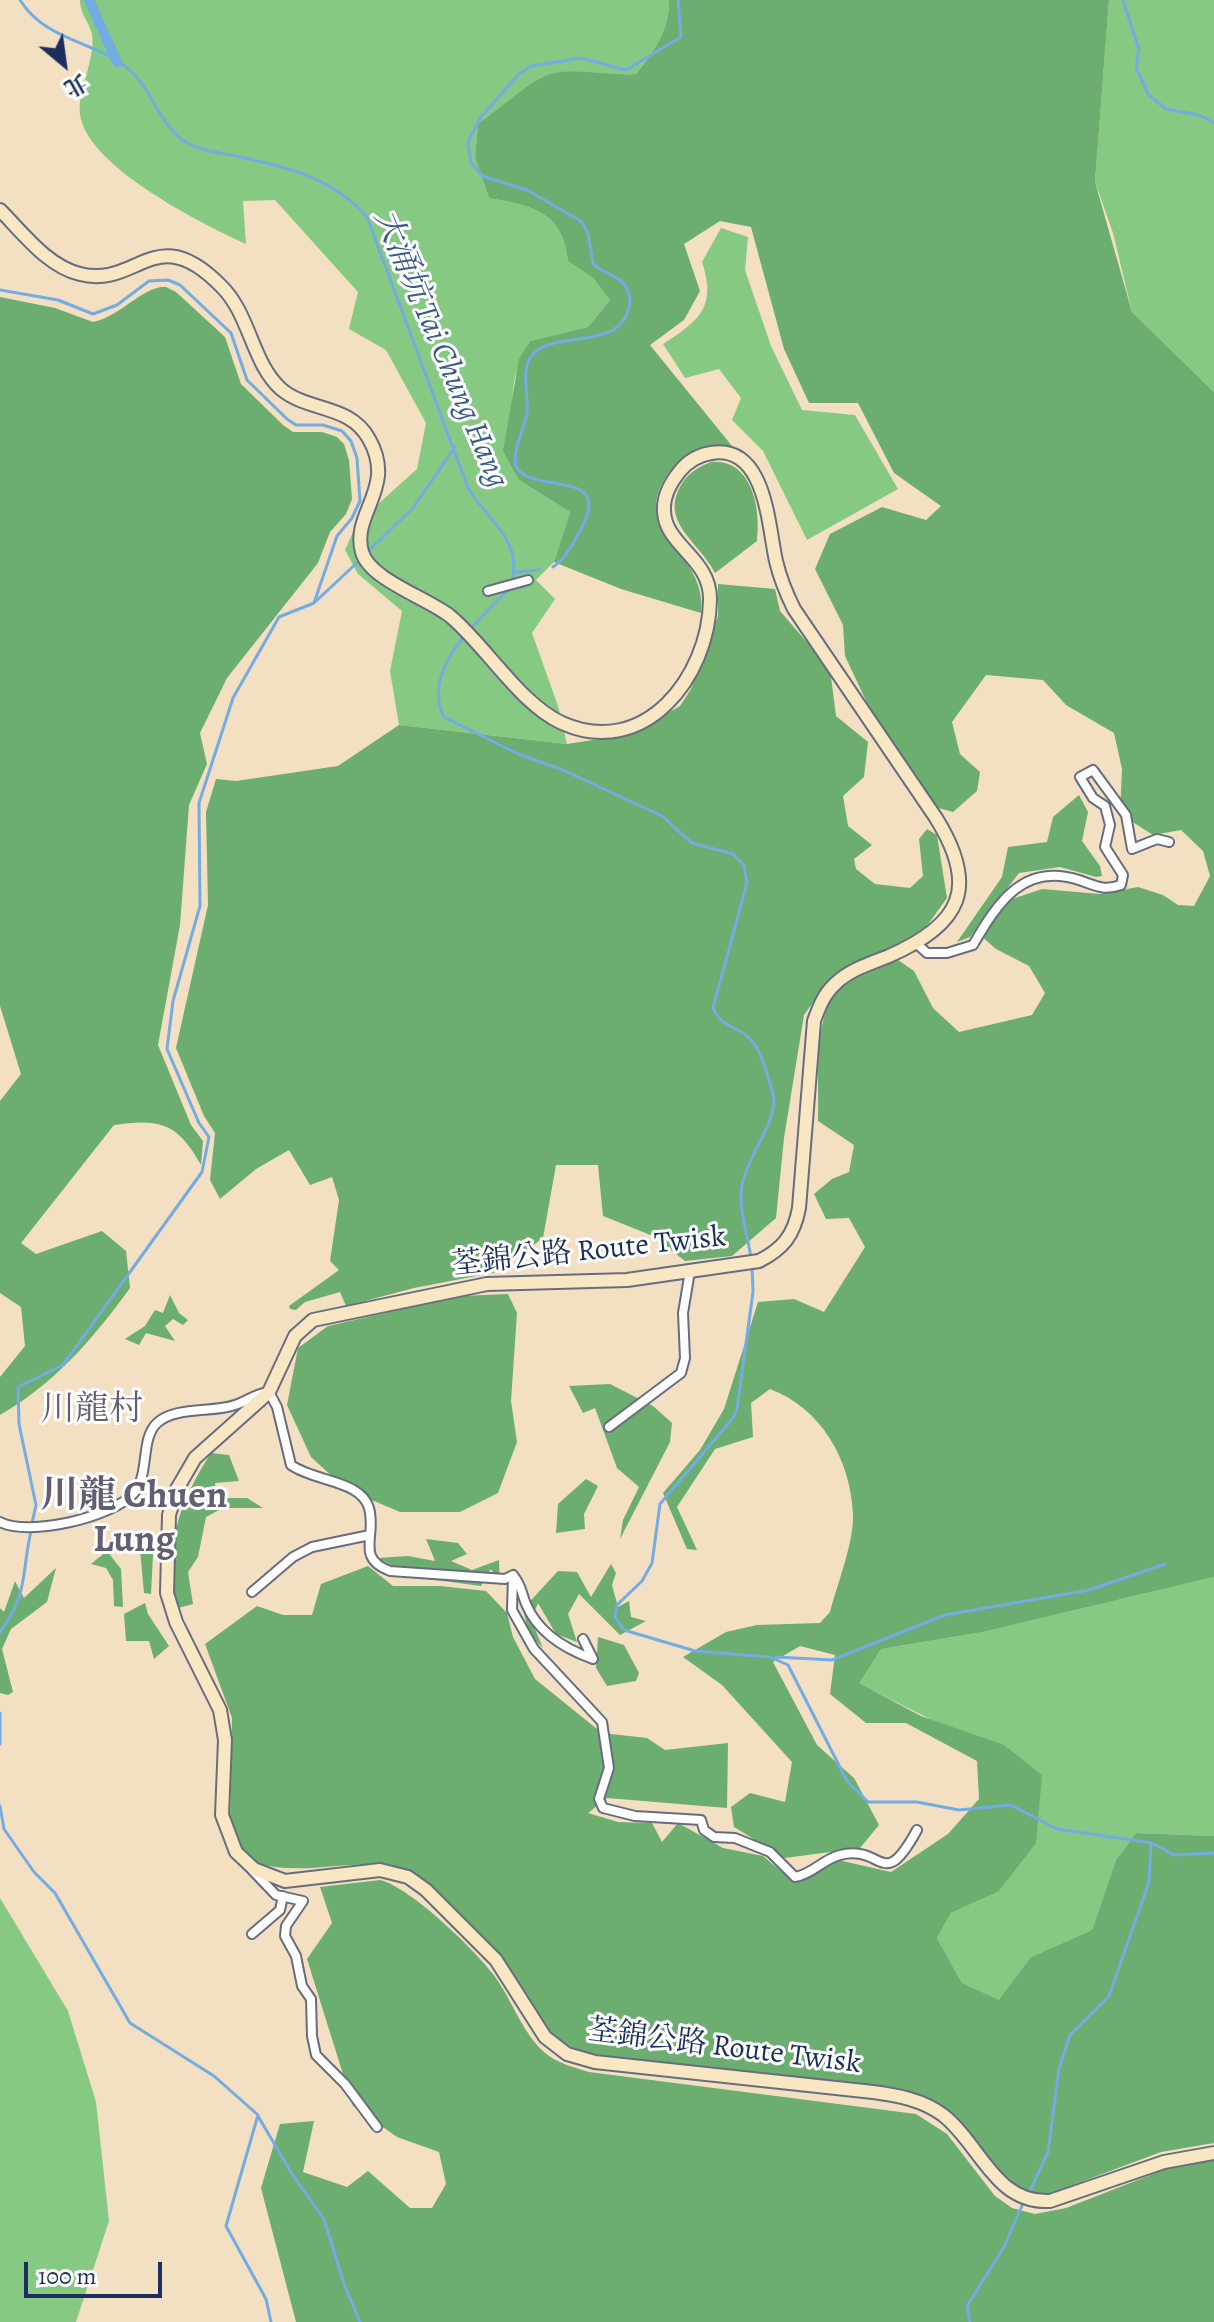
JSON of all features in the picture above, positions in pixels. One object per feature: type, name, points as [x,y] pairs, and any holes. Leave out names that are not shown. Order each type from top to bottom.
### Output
[{"type":"main road","name":"荃錦公路 Route Twisk","points":[[0,210],[48,258],[75,273],[102,275],[151,256],[169,255],[189,262],[218,282],[243,317],[276,383],[294,397],[341,413],[368,437],[375,452],[379,479],[361,530],[360,546],[368,565],[376,573],[446,614],[534,702],[556,721],[577,730],[613,732],[658,714],[670,704],[686,680],[698,652],[710,604],[702,568],[667,527],[664,515],[666,494],[680,471],[696,458],[720,452],[742,459],[758,479],[779,570],[794,609],[955,851],[961,878],[956,902],[941,926],[917,944],[837,981],[821,1003],[814,1021],[797,1221],[785,1243],[759,1261],[627,1280],[487,1284],[324,1316],[298,1331],[269,1392],[206,1447],[186,1472],[171,1507],[166,1585],[172,1612],[213,1691],[222,1718],[223,1823],[232,1846],[246,1863],[268,1876],[295,1882],[374,1871],[402,1875],[426,1890],[489,1952],[511,1981],[537,2028],[563,2052],[595,2062],[873,2092],[916,2101],[951,2122],[998,2180],[1025,2199],[1050,2201],[1174,2159],[1214,2153]]},
{"type":"street","points":[[488,591],[528,580]]},
{"type":"street","points":[[917,944],[927,953],[973,945],[988,919],[1028,879],[1058,875],[1106,890],[1121,885],[1123,875],[1105,847],[1110,825],[1105,806],[1093,798],[1080,777],[1093,770],[1126,815],[1132,849],[1157,839],[1169,842]]},
{"type":"street","points":[[609,1427],[681,1373],[685,1358],[683,1313],[690,1271]]},
{"type":"street","points":[[0,1522],[16,1528],[44,1528],[72,1522],[134,1493],[142,1477],[151,1433],[158,1422],[178,1414],[237,1405],[254,1394],[269,1392],[277,1407],[291,1465],[307,1476],[353,1487],[369,1508],[372,1561],[390,1571],[505,1579],[513,1575]]},
{"type":"street","points":[[252,1592],[293,1557],[312,1547],[370,1535]]},
{"type":"street","points":[[513,1575],[523,1586],[529,1610],[554,1641],[593,1659],[583,1639]]},
{"type":"street","points":[[513,1575],[512,1610],[534,1649],[602,1722],[609,1768],[599,1799],[603,1808],[635,1816],[701,1820],[704,1830],[714,1837],[735,1838],[770,1852],[795,1877],[807,1875],[839,1855],[864,1855],[879,1863],[891,1864],[903,1855],[917,1830]]},
{"type":"street","points":[[246,1863],[268,1890],[303,1901],[286,1926],[285,1936],[296,1956],[298,1977],[311,1999],[316,2055],[345,2084],[377,2127]]},
{"type":"street","points":[[252,1934],[280,1910],[283,1896]]},
{"type":"green space","points":[[80,0],[669,0],[667,21],[660,40],[636,74],[611,76],[579,72],[507,105],[478,125],[475,158],[489,198],[532,208],[552,221],[560,231],[568,261],[593,278],[610,300],[588,327],[530,341],[521,358],[513,391],[519,480],[570,512],[554,562],[536,580],[555,599],[532,633],[558,706],[567,744],[399,725],[390,671],[402,611],[358,574],[345,550],[357,523],[417,469],[426,423],[386,350],[349,329],[358,292],[275,200],[243,201],[246,244],[202,223],[149,191],[102,153],[87,134],[80,114],[81,95],[93,44]]},
{"type":"green space","points":[[669,0],[1109,0],[1095,182],[1132,312],[1214,392],[1214,1577],[983,1632],[881,1649],[859,1683],[921,1716],[1004,1745],[1042,1775],[1036,1843],[998,1892],[951,1913],[937,1938],[962,1983],[999,2000],[1031,1957],[1092,1930],[1116,1860],[1136,1833],[1214,1836],[1214,2143],[1161,2152],[1046,2195],[1020,2193],[1000,2176],[958,2121],[937,2105],[592,2056],[574,2049],[541,2020],[508,1966],[489,1944],[415,1876],[379,1864],[311,1868],[264,1865],[242,1857],[230,1823],[232,1718],[205,1644],[257,1606],[283,1615],[312,1615],[321,1584],[368,1566],[393,1586],[440,1586],[486,1591],[507,1613],[513,1637],[535,1679],[602,1733],[647,1738],[665,1750],[728,1743],[727,1808],[607,1798],[588,1813],[618,1822],[652,1823],[662,1842],[678,1823],[723,1848],[763,1856],[794,1882],[838,1860],[891,1872],[948,1834],[979,1799],[977,1761],[906,1723],[866,1723],[830,1694],[835,1655],[800,1646],[773,1662],[817,1745],[854,1778],[879,1825],[860,1848],[785,1858],[734,1827],[731,1807],[750,1793],[785,1802],[792,1762],[722,1685],[683,1657],[726,1632],[757,1625],[820,1623],[830,1612],[848,1550],[853,1515],[851,1495],[839,1456],[818,1423],[804,1409],[770,1389],[751,1403],[753,1437],[715,1449],[677,1507],[697,1550],[687,1549],[663,1493],[700,1450],[724,1409],[758,1302],[794,1299],[824,1312],[865,1247],[849,1218],[826,1219],[814,1194],[832,1179],[849,1172],[854,1145],[818,1121],[821,1031],[831,999],[847,983],[898,960],[914,971],[933,1008],[959,1032],[1032,1015],[1045,993],[1029,966],[996,949],[980,935],[1009,900],[1042,889],[1100,894],[1138,887],[1163,895],[1178,905],[1194,906],[1210,876],[1203,851],[1181,830],[1153,835],[1120,814],[1122,769],[1114,733],[1066,705],[1043,680],[986,675],[952,722],[960,754],[980,772],[977,791],[953,812],[935,807],[868,705],[845,656],[843,625],[815,569],[830,534],[882,507],[926,520],[941,506],[894,473],[858,403],[809,403],[784,349],[751,227],[720,221],[684,244],[700,291],[684,320],[650,345],[732,446],[702,448],[682,458],[660,487],[656,506],[660,523],[692,572],[700,591],[701,613],[621,589],[554,562],[570,512],[519,480],[503,451],[519,359],[530,341],[588,327],[610,300],[593,278],[568,261],[560,231],[552,221],[532,208],[489,198],[475,158],[478,124],[527,87],[552,74],[636,74],[660,40],[667,21]]},
{"type":"green space","points":[[1109,0],[1214,0],[1214,392],[1132,312],[1113,233],[1095,182]]},
{"type":"green space","points":[[721,228],[748,237],[745,270],[771,346],[802,410],[855,415],[898,489],[807,540],[763,451],[732,420],[741,398],[719,369],[685,378],[663,344],[686,328],[702,311],[707,291],[702,262]]},
{"type":"green space","points":[[166,287],[176,292],[225,337],[241,384],[283,425],[293,432],[322,432],[337,437],[344,444],[349,460],[352,499],[346,514],[330,532],[318,563],[227,678],[200,733],[207,764],[189,805],[180,925],[158,1045],[191,1125],[203,1141],[201,1165],[184,1140],[166,1127],[144,1122],[114,1125],[21,1243],[36,1254],[102,1231],[126,1251],[130,1288],[72,1359],[20,1403],[0,1415],[0,1377],[25,1346],[21,1307],[0,1293],[0,1101],[21,1074],[0,1006],[0,297],[55,308],[93,322],[113,314],[149,291]]},
{"type":"green space","points":[[711,462],[725,463],[745,477],[755,501],[758,528],[757,541],[715,573],[684,532],[675,510],[676,498],[684,481],[694,471]]},
{"type":"green space","points":[[718,584],[775,589],[780,611],[830,669],[836,716],[868,742],[864,777],[843,796],[848,826],[872,845],[854,859],[856,869],[875,884],[910,888],[923,876],[919,839],[927,829],[937,835],[947,898],[921,934],[832,976],[804,1015],[784,1138],[776,1218],[732,1256],[685,1261],[653,1236],[603,1216],[598,1165],[556,1165],[543,1238],[497,1272],[414,1288],[346,1306],[340,1292],[305,1302],[296,1310],[290,1309],[289,1306],[339,1270],[330,1261],[339,1200],[332,1177],[310,1185],[289,1150],[256,1169],[220,1199],[210,1180],[215,1133],[204,1116],[176,1048],[208,905],[206,812],[216,779],[236,781],[338,766],[399,725],[567,744],[631,734],[680,706],[691,689],[718,616]]},
{"type":"green space","points":[[1079,795],[1088,812],[1082,841],[1100,866],[1102,876],[1060,867],[1019,873],[970,937],[957,942],[1002,877],[1008,847],[1047,842],[1053,817]]},
{"type":"green space","points":[[508,1294],[517,1313],[511,1401],[517,1442],[498,1493],[460,1512],[400,1512],[346,1489],[311,1457],[287,1405],[298,1348],[328,1326],[460,1296]]},
{"type":"green space","points":[[170,1295],[179,1313],[188,1320],[183,1325],[173,1319],[165,1326],[175,1341],[146,1333],[139,1345],[125,1339],[145,1326],[155,1310],[163,1313]]},
{"type":"green space","points":[[610,1384],[653,1406],[672,1423],[670,1442],[620,1539],[623,1520],[639,1487],[617,1468],[595,1408],[583,1413],[569,1386]]},
{"type":"green space","points":[[211,1453],[229,1455],[239,1481],[215,1483],[216,1498],[247,1498],[263,1508],[223,1508],[206,1517],[198,1557],[188,1572],[193,1604],[178,1608],[172,1566],[176,1527],[190,1489]]},
{"type":"green space","points":[[586,1479],[598,1486],[584,1514],[585,1529],[556,1533],[558,1504]]},
{"type":"green space","points":[[154,1535],[151,1594],[144,1593],[140,1550]]},
{"type":"green space","points":[[426,1539],[458,1543],[467,1554],[451,1561],[472,1570],[499,1560],[500,1586],[491,1569],[481,1586],[413,1577],[378,1558],[408,1556],[435,1561]]},
{"type":"green space","points":[[107,1551],[121,1569],[123,1607],[114,1606],[113,1580],[106,1568],[91,1564]]},
{"type":"green space","points":[[611,1564],[616,1573],[612,1585],[618,1607],[629,1601],[631,1617],[646,1621],[620,1635],[579,1594],[568,1614],[577,1642],[556,1634],[538,1603],[531,1620],[543,1648],[529,1634],[523,1609],[558,1571],[577,1572],[591,1597]]},
{"type":"green space","points":[[56,1568],[47,1602],[11,1629],[2,1649],[13,1692],[8,1695],[0,1693],[0,1608],[4,1612],[15,1581],[24,1598]]},
{"type":"green space","points":[[1214,1577],[1214,1836],[1136,1833],[1116,1860],[1092,1930],[1031,1957],[1000,2001],[962,1983],[937,1938],[951,1913],[998,1892],[1042,1775],[858,1683],[881,1649],[983,1632]]},
{"type":"green space","points":[[145,1603],[148,1614],[169,1646],[154,1659],[149,1641],[126,1641],[124,1614]]},
{"type":"green space","points":[[598,1637],[624,1645],[639,1673],[636,1681],[607,1686],[596,1668]]},
{"type":"green space","points":[[380,1880],[424,1906],[472,1950],[493,1974],[536,2044],[559,2062],[589,2072],[916,2114],[947,2134],[995,2196],[1012,2208],[1035,2214],[1066,2208],[1166,2169],[1214,2161],[1214,2322],[296,2322],[261,2188],[280,2124],[314,2121],[303,2172],[347,2187],[368,2171],[410,2208],[432,2208],[446,2184],[439,2152],[397,2137],[353,2106],[307,1959],[332,1923],[320,1887]]},
{"type":"green space","points":[[0,1898],[68,2011],[96,2102],[109,2221],[76,2322],[0,2322]]},
{"type":"waterway","name":"大涌坑 Tai Chung Hang","points":[[20,0],[44,25],[104,53],[132,72],[171,129],[189,144],[308,176],[339,192],[367,217],[468,488],[508,542],[514,566],[512,581]]},
{"type":"waterway","points":[[89,0],[117,62]]},
{"type":"waterway","points":[[553,567],[573,544],[589,509],[587,497],[579,489],[538,480],[516,467],[517,447],[527,413],[527,364],[540,349],[552,344],[599,336],[612,330],[623,321],[629,307],[629,295],[620,280],[593,263],[588,233],[581,221],[527,190],[482,176],[471,162],[468,142],[481,117],[519,74],[531,66],[581,58],[626,70],[681,37],[678,0]]},
{"type":"waterway","points":[[1123,0],[1139,49],[1136,68],[1148,94],[1166,109],[1199,115],[1214,123]]},
{"type":"waterway","points":[[0,290],[58,300],[93,314],[117,305],[149,281],[168,280],[180,285],[231,333],[247,380],[287,419],[296,425],[323,425],[342,431],[351,441],[357,458],[360,501],[352,518],[337,536],[314,603]]},
{"type":"waterway","points":[[366,553],[413,508],[455,447]]},
{"type":"waterway","points":[[32,1523],[36,1505],[19,1424],[18,1387],[63,1365],[202,1172],[209,1137],[199,1123],[167,1049],[173,1001],[200,906],[199,803],[233,698],[279,617],[314,603],[361,559]]},
{"type":"waterway","points":[[514,572],[540,570]]},
{"type":"waterway","points":[[471,628],[510,588]]},
{"type":"waterway","points":[[466,634],[452,652],[439,684],[438,695],[444,717],[518,754],[563,770],[662,816],[692,843],[733,854],[744,865],[747,883],[713,1008],[724,1023],[754,1043],[773,1094],[774,1104],[767,1127],[742,1185],[742,1212],[751,1258]]},
{"type":"waterway","points":[[752,1266],[753,1292],[737,1409],[733,1418],[660,1504],[652,1563],[642,1581],[617,1605],[615,1617],[624,1630],[695,1651],[770,1657],[788,1665],[847,1781],[868,1802],[917,1802],[959,1810],[1011,1805],[1057,1829],[1152,1843],[1174,1855],[1214,1853]]},
{"type":"waterway","points":[[0,1632],[20,1594],[31,1531]]},
{"type":"waterway","points":[[776,1657],[832,1660],[945,1615],[1089,1590],[1165,1564]]},
{"type":"waterway","points":[[0,1713],[0,1744]]},
{"type":"waterway","points":[[0,1806],[4,1829],[34,1872],[55,1893],[130,2023],[214,2076],[258,2115],[226,2226],[266,2299],[271,2322]]},
{"type":"waterway","points":[[1028,2195],[1048,2152],[1059,2069],[1070,2035],[1109,1996],[1149,1882],[1151,1845]]},
{"type":"waterway","points":[[258,2116],[292,2174],[324,2219],[344,2284],[360,2322]]},
{"type":"waterway","points":[[970,2322],[967,2306],[1004,2247],[1024,2201]]},
{"type":"district","name":"川龍村","points":[[92,1411]]},
{"type":"district","name":"川龍 Chuen Lung","points":[[134,1520]]}]
